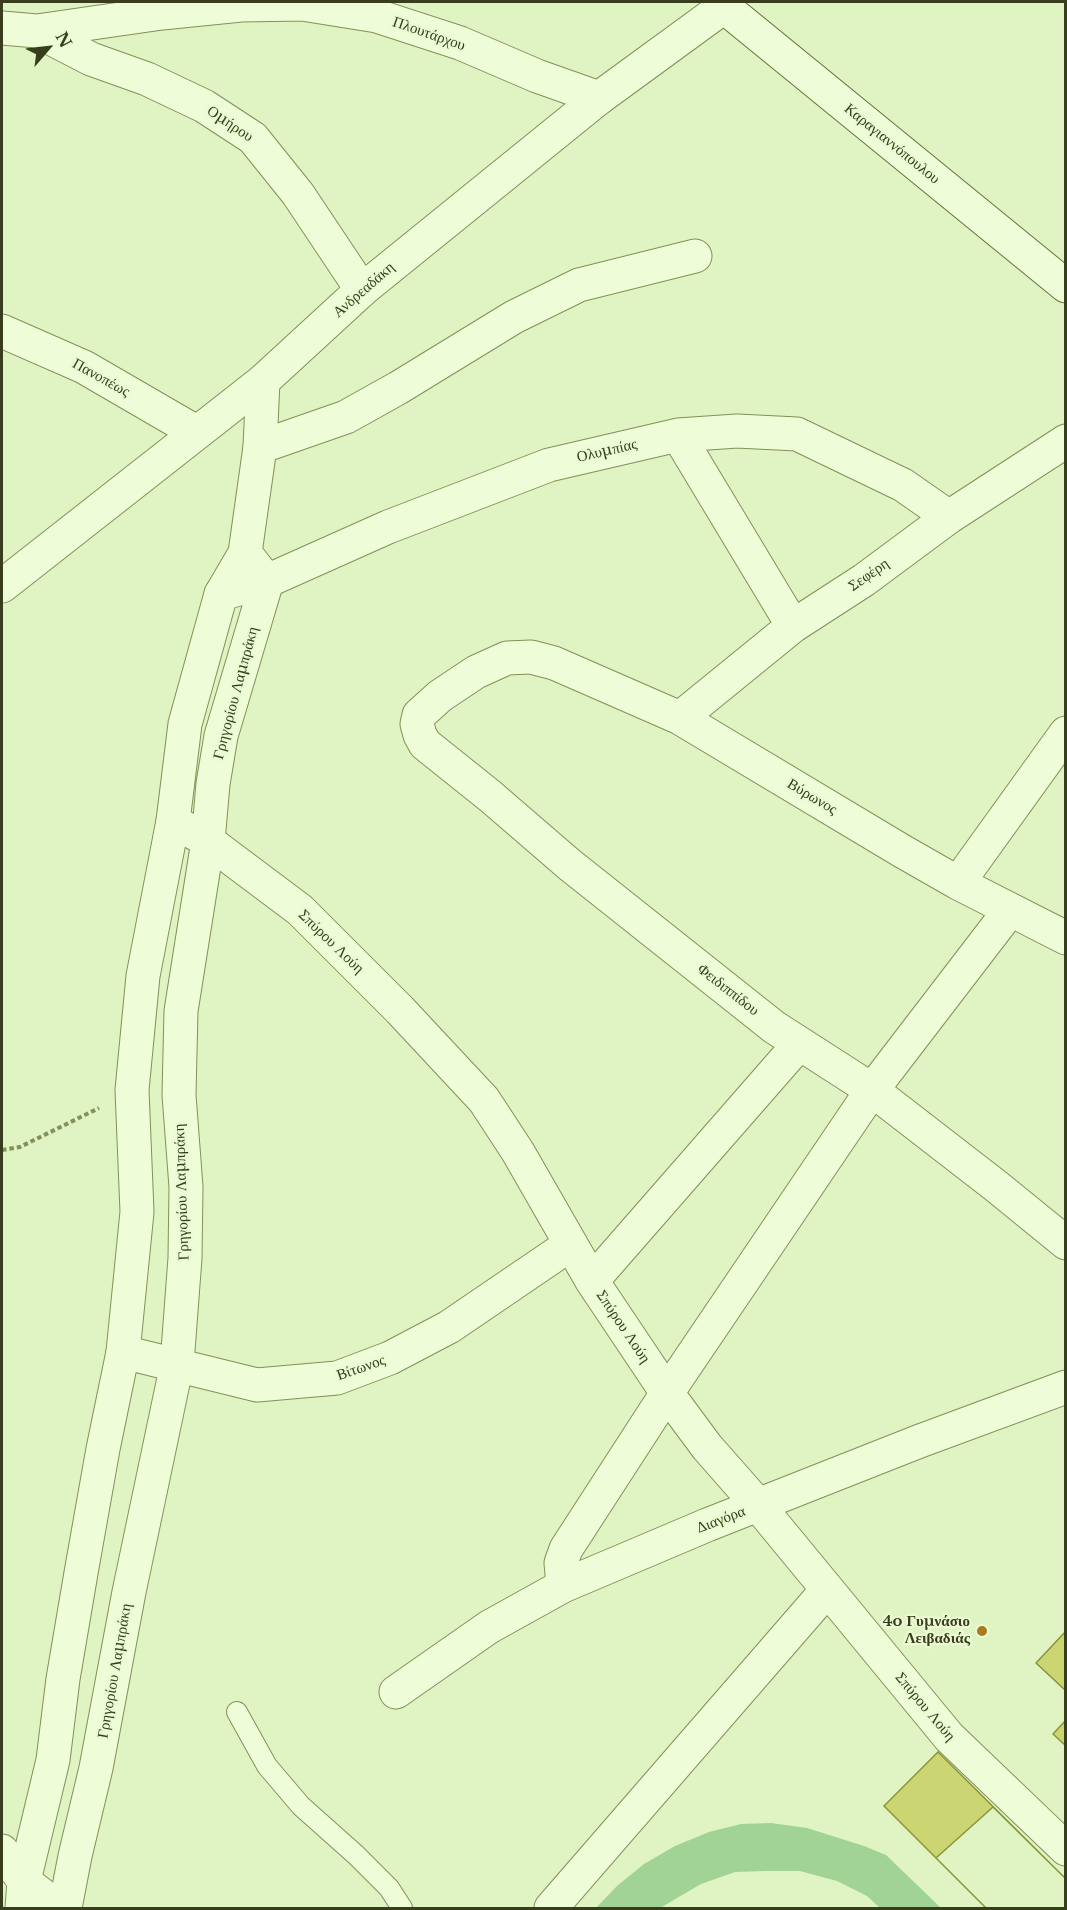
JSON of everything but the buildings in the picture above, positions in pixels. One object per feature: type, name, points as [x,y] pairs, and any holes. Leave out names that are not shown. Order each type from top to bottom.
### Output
[{"type":"street","name":"Ανδρεαδάκη","points":[[2,586],[263,381],[362,291],[599,98],[725,3]]},
{"type":"street","name":"Καραγιαννόπουλου","points":[[725,3],[1065,286]]},
{"type":"street","name":"Πλουτάρχου","points":[[2,28],[37,31],[162,7],[302,4],[377,16],[460,43],[537,76],[599,98]]},
{"type":"street","name":"Ομήρου","points":[[37,31],[91,59],[147,78],[204,106],[254,138],[298,194],[362,291]]},
{"type":"street","points":[[260,447],[346,417],[514,317],[579,285],[695,256]]},
{"type":"street","name":"Πανοπέως","points":[[2,331],[84,367],[196,432]]},
{"type":"street","points":[[17,1895],[53,1760],[63,1679],[81,1573],[123,1352],[137,1212],[132,1090],[143,976],[172,821],[185,724],[221,594],[245,553],[260,447],[263,381]]},
{"type":"street","name":"Ολυμπίας","points":[[221,594],[267,581],[388,527],[549,465],[678,435],[737,432],[797,434],[903,485],[949,517]]},
{"type":"street","points":[[678,435],[793,626]]},
{"type":"street","name":"Σεφέρη","points":[[680,718],[793,626],[864,580],[949,517],[1065,441]]},
{"type":"street","points":[[245,553],[267,581]]},
{"type":"street","name":"Γρηγορίου Λαμπράκη","points":[[65,1908],[99,1757],[136,1558],[177,1364],[185,1258],[186,1187],[179,1095],[182,1011],[208,841],[213,784],[221,736],[267,581]]},
{"type":"street","name":"Βύρωνος","points":[[419,715],[440,696],[476,672],[507,658],[531,657],[554,663],[680,718],[958,883],[1065,938]]},
{"type":"street","name":"Φειδιππίδου","points":[[419,715],[417,724],[425,744],[570,865],[799,1044],[872,1090],[996,1186],[1065,1243]]},
{"type":"street","points":[[958,883],[1065,733]]},
{"type":"street","name":"Σπύρου Λούη","points":[[172,821],[208,841],[300,910],[400,1010],[484,1101],[518,1152],[592,1281],[667,1393],[707,1447],[758,1505],[949,1737],[1065,1850]]},
{"type":"street","points":[[563,1586],[561,1563],[566,1549],[667,1393],[872,1090],[1010,910]]},
{"type":"street","points":[[592,1281],[799,1044]]},
{"type":"street","name":"Βίτωνος","points":[[123,1352],[257,1384],[337,1378],[390,1358],[449,1326],[571,1244]]},
{"type":"street","name":"Διαγόρα","points":[[396,1692],[489,1627],[563,1586],[669,1540],[920,1441],[1065,1387]]},
{"type":"street","points":[[551,1908],[826,1590]]},
{"type":"street","points":[[2,1851],[17,1895]]},
{"type":"street","points":[[17,1895],[59,1908]]},
{"type":"lane","points":[[237,1712],[267,1766],[294,1798],[389,1888],[402,1908]]},
{"type":"path","points":[[2,1150],[20,1147],[79,1119],[132,1090]]},
{"type":"green space","points":[[771,1823],[807,1828],[886,1855],[941,1908],[880,1908],[867,1896],[837,1881],[800,1871],[766,1871],[735,1872],[701,1884],[660,1908],[596,1908],[617,1886],[644,1864],[675,1846],[709,1832],[741,1824]]},
{"type":"place","name":"4o Γυμνάσιο Λειβαδιάς","points":[[982,1631]]}]
